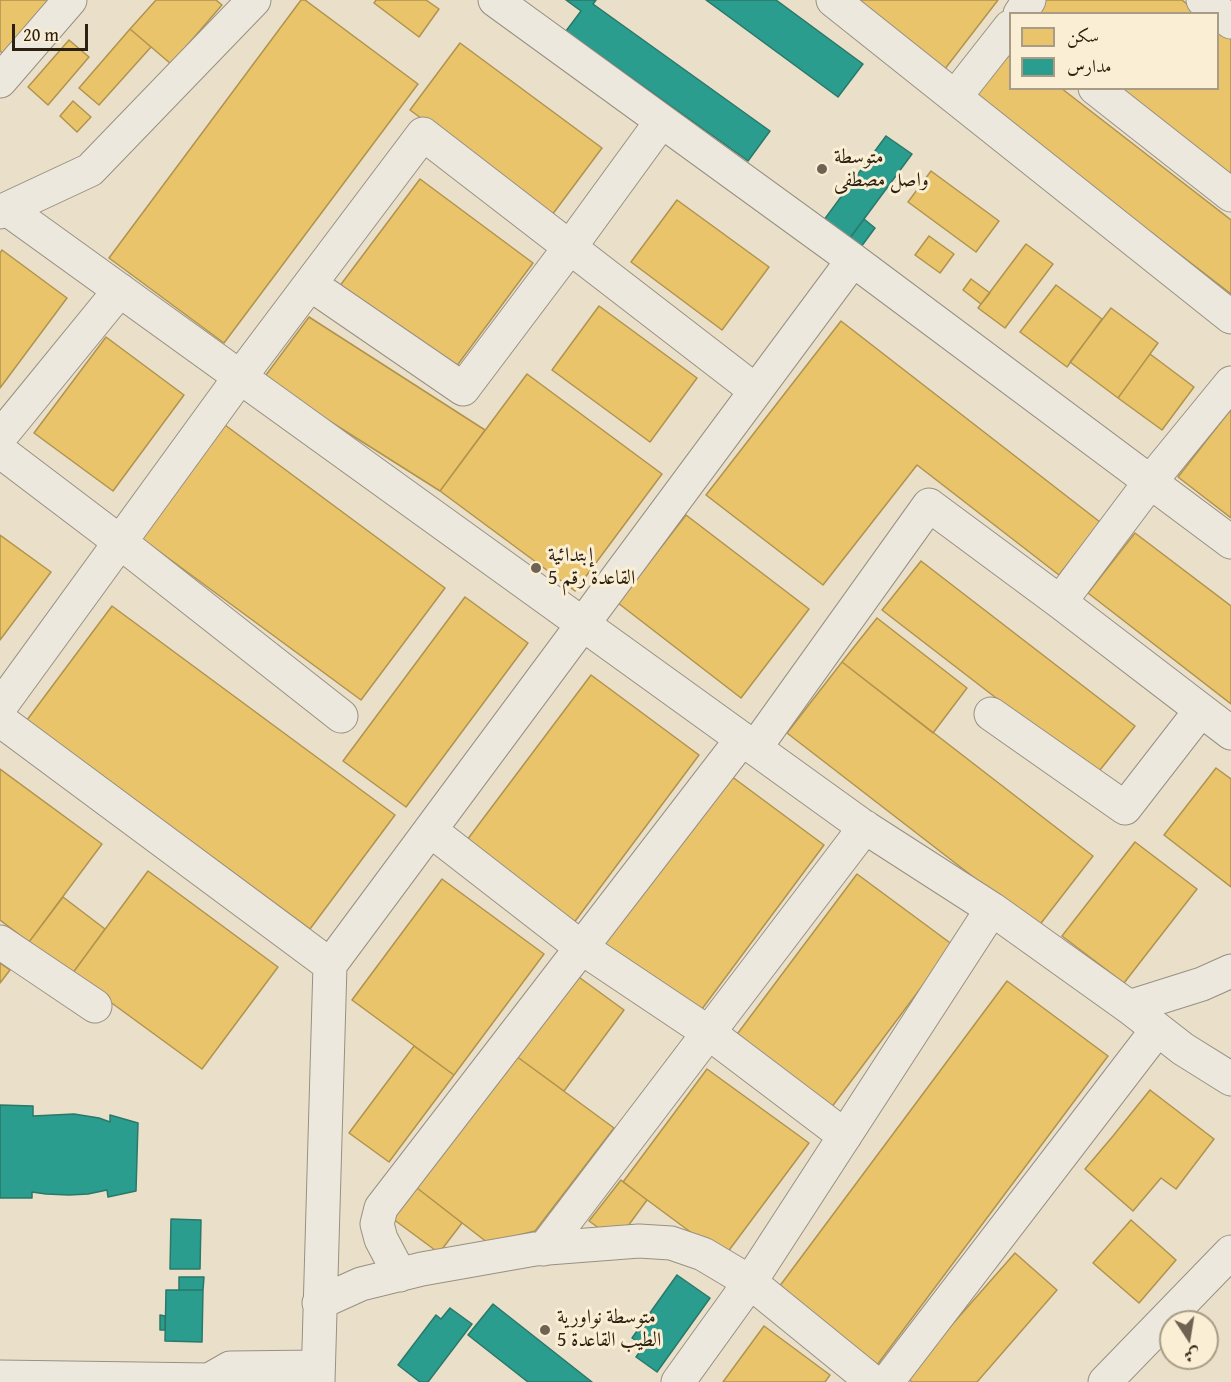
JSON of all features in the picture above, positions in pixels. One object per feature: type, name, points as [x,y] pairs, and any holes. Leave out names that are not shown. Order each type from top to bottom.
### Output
[{"type":"street","points":[[0,81],[70,0]]},
{"type":"street","points":[[4,210],[90,170],[254,0]]},
{"type":"street","points":[[833,0],[1231,317]]},
{"type":"street","points":[[1203,0],[1218,12]]},
{"type":"street","points":[[501,2],[661,122],[853,260],[1231,542]]},
{"type":"street","points":[[1219,13],[1231,22]]},
{"type":"street","points":[[955,97],[1009,30]]},
{"type":"street","points":[[1098,90],[1231,195]]},
{"type":"street","points":[[310,284],[463,389],[661,122]]},
{"type":"street","points":[[0,707],[240,377],[423,134],[756,391]]},
{"type":"street","points":[[4,210],[120,290],[865,827],[992,909],[1129,1007],[1157,1030],[1231,1079]]},
{"type":"street","points":[[0,1377],[209,1380],[230,1368],[318,1375],[330,965],[853,260]]},
{"type":"street","points":[[0,437],[120,290]]},
{"type":"street","points":[[1060,602],[1150,482],[1231,383]]},
{"type":"street","points":[[0,452],[120,542],[341,716]]},
{"type":"street","points":[[400,1275],[381,1239],[377,1224],[381,1208],[582,948],[749,743],[928,505],[1060,602],[1231,733]]},
{"type":"street","points":[[991,714],[1125,808],[1201,710]]},
{"type":"street","points":[[0,720],[330,965]]},
{"type":"street","points":[[544,1249],[865,827]]},
{"type":"street","points":[[430,830],[582,948],[709,1033],[844,1136]]},
{"type":"street","points":[[678,1382],[750,1282],[992,909]]},
{"type":"street","points":[[0,942],[94,1006]]},
{"type":"street","points":[[1129,1007],[1202,984],[1231,971]]},
{"type":"street","points":[[887,1382],[1157,1030]]},
{"type":"street","points":[[320,1303],[362,1284],[422,1269],[544,1249],[639,1241],[671,1244],[703,1254],[750,1282],[873,1382]]},
{"type":"street","points":[[1105,1382],[1231,1252]]},
{"type":"building: سكن","points":[[0,0],[55,0],[5,56],[0,51]]},
{"type":"building: سكن","points":[[156,0],[216,0],[222,5],[171,64],[130,29]]},
{"type":"building: سكن","points":[[301,0],[305,0],[418,84],[224,343],[109,258]]},
{"type":"building: سكن","points":[[376,0],[426,0],[439,9],[419,37],[374,3]]},
{"type":"building: سكن","points":[[844,0],[998,0],[941,74]]},
{"type":"building: سكن","points":[[1039,0],[1182,0],[1197,12],[1030,12]]},
{"type":"building: سكن","points":[[1219,28],[1231,38],[1231,184],[1110,90],[1219,90]]},
{"type":"building: سكن","points":[[130,29],[151,47],[99,105],[79,88]]},
{"type":"building: سكن","points":[[69,40],[89,57],[48,105],[28,87]]},
{"type":"building: سكن","points":[[460,43],[602,148],[552,215],[410,110]]},
{"type":"building: سكن","points":[[1009,51],[1009,90],[1064,90],[1231,220],[1231,294],[974,96]]},
{"type":"building: سكن","points":[[73,101],[91,117],[77,132],[60,116]]},
{"type":"building: سكن","points":[[931,171],[999,221],[976,252],[908,202]]},
{"type":"building: سكن","points":[[420,179],[533,263],[453,371],[339,287]]},
{"type":"building: سكن","points":[[677,200],[769,267],[722,330],[631,262]]},
{"type":"building: سكن","points":[[929,236],[954,254],[940,273],[915,255]]},
{"type":"building: سكن","points":[[1026,244],[1053,264],[1005,328],[978,308]]},
{"type":"building: سكن","points":[[2,250],[67,298],[0,388],[0,253]]},
{"type":"building: سكن","points":[[971,279],[990,293],[981,304],[963,290]]},
{"type":"building: سكن","points":[[1056,285],[1102,319],[1067,367],[1020,332]]},
{"type":"building: سكن","points":[[599,306],[697,378],[650,442],[552,370]]},
{"type":"building: سكن","points":[[1111,308],[1158,343],[1118,398],[1070,362]]},
{"type":"building: سكن","points":[[309,317],[485,430],[440,491],[263,379]]},
{"type":"building: سكن","points":[[841,321],[1100,522],[1059,575],[917,465],[823,585],[706,495]]},
{"type":"building: سكن","points":[[106,337],[184,395],[113,491],[34,433]]},
{"type":"building: سكن","points":[[1150,354],[1194,387],[1162,430],[1118,398]]},
{"type":"building: سكن","points":[[527,374],[662,474],[575,591],[440,491]]},
{"type":"building: سكن","points":[[1231,409],[1231,518],[1178,477]]},
{"type":"building: سكن","points":[[225,425],[445,588],[361,700],[141,538]]},
{"type":"building: سكن","points":[[686,515],[809,609],[741,698],[618,603]]},
{"type":"building: سكن","points":[[1135,533],[1231,606],[1231,704],[1088,593]]},
{"type":"building: سكن","points":[[0,535],[51,572],[0,640]]},
{"type":"building: سكن","points":[[921,561],[1135,726],[1096,775],[882,610]]},
{"type":"building: سكن","points":[[465,597],[528,643],[406,807],[343,761]]},
{"type":"building: سكن","points":[[112,606],[395,815],[310,929],[27,720]]},
{"type":"building: سكن","points":[[877,618],[967,688],[933,733],[842,662]]},
{"type":"building: سكن","points":[[842,662],[1093,856],[1038,927],[787,733]]},
{"type":"building: سكن","points":[[591,675],[699,755],[570,928],[461,848]]},
{"type":"building: سكن","points":[[1216,768],[1231,779],[1231,887],[1164,835]]},
{"type":"building: سكن","points":[[0,769],[102,844],[29,942],[0,920]]},
{"type":"building: سكن","points":[[727,773],[824,845],[696,1017],[599,945]]},
{"type":"building: سكن","points":[[1135,842],[1197,889],[1124,983],[1062,936]]},
{"type":"building: سكن","points":[[148,871],[278,967],[202,1069],[72,974]]},
{"type":"building: سكن","points":[[857,874],[953,945],[831,1108],[735,1037]]},
{"type":"building: سكن","points":[[442,879],[544,954],[454,1075],[352,1000]]},
{"type":"building: سكن","points":[[63,897],[105,929],[72,974],[29,942]]},
{"type":"building: سكن","points":[[0,963],[10,970],[0,983]]},
{"type":"building: سكن","points":[[576,975],[624,1010],[564,1091],[516,1056]]},
{"type":"building: سكن","points":[[1007,981],[1108,1056],[877,1365],[776,1291]]},
{"type":"building: سكن","points":[[414,1046],[454,1075],[389,1162],[349,1133]]},
{"type":"building: سكن","points":[[516,1056],[614,1128],[535,1231],[488,1243],[417,1188]]},
{"type":"building: سكن","points":[[707,1069],[809,1143],[724,1257],[623,1182]]},
{"type":"building: سكن","points":[[1150,1090],[1214,1139],[1176,1189],[1161,1178],[1133,1211],[1085,1169]]},
{"type":"building: سكن","points":[[621,1180],[647,1200],[617,1241],[589,1221]]},
{"type":"building: سكن","points":[[417,1188],[462,1223],[439,1253],[393,1219]]},
{"type":"building: سكن","points":[[1131,1220],[1176,1260],[1139,1303],[1093,1263]]},
{"type":"building: سكن","points":[[1015,1253],[1057,1290],[977,1382],[912,1382],[906,1377]]},
{"type":"building: سكن","points":[[764,1326],[830,1375],[825,1382],[723,1382]]},
{"type":"building: مدارس","points":[[566,0],[596,0],[593,4],[770,131],[748,161],[566,31],[581,11]]},
{"type":"building: مدارس","points":[[706,0],[776,0],[863,64],[838,97]]},
{"type":"building: مدارس","points":[[886,136],[912,154],[847,242],[821,224]]},
{"type":"building: مدارس","points":[[864,219],[875,228],[858,251],[847,242]]},
{"type":"building: مدارس","points":[[0,1105],[33,1106],[33,1116],[74,1114],[110,1122],[110,1115],[138,1123],[136,1191],[108,1197],[107,1190],[69,1195],[32,1192],[32,1198],[0,1198]]},
{"type":"building: مدارس","points":[[171,1219],[201,1220],[200,1269],[170,1269]]},
{"type":"building: مدارس","points":[[677,1275],[710,1298],[657,1372],[636,1357],[644,1346],[632,1338]]},
{"type":"building: مدارس","points":[[179,1277],[204,1277],[203,1290],[179,1290]]},
{"type":"building: مدارس","points":[[166,1290],[203,1290],[202,1342],[165,1341]]},
{"type":"building: مدارس","points":[[493,1304],[592,1382],[528,1382],[468,1335]]},
{"type":"building: مدارس","points":[[450,1308],[472,1324],[428,1382],[420,1382],[398,1365],[436,1315],[441,1319]]},
{"type":"building: مدارس","points":[[160,1315],[165,1316],[165,1330],[160,1330]]},
{"type":"place","name":"متوسطة واصل مصطفى","points":[[822,169]]},
{"type":"place","name":"إبتدائية القاعدة رقم 5","points":[[536,568]]},
{"type":"place","name":"متوسطة نواورية الطيب القاعدة 5","points":[[545,1330]]}]
